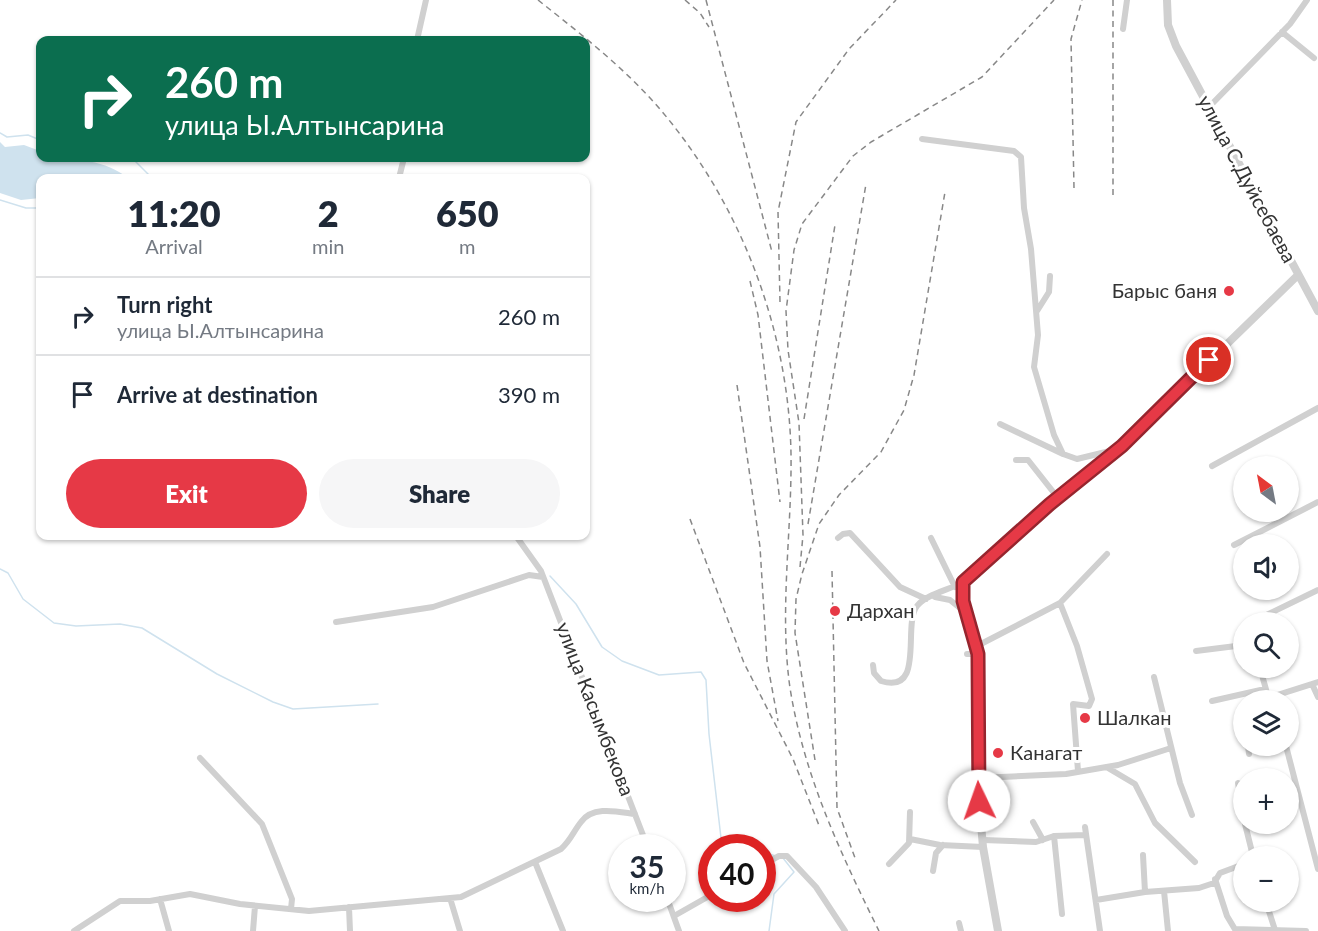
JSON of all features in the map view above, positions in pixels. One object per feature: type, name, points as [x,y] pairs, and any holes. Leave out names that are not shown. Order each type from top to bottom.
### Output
[{"type":"street","points":[[418,36],[426,0]]},
{"type":"street","points":[[1124,29],[1126,0]]},
{"type":"street","name":"улица С.Дуйсебаева","points":[[1167,0],[1168,25],[1176,46],[1208,108],[1251,178],[1318,311]]},
{"type":"street","points":[[1208,108],[1282,32],[1306,0]]},
{"type":"street","points":[[1282,32],[1314,58]]},
{"type":"street","points":[[1230,84],[1231,74]]},
{"type":"street","points":[[922,139],[1014,151],[1021,157],[1024,208],[1038,335],[1034,367],[1054,435],[1063,454]]},
{"type":"street","points":[[873,665],[874,673],[881,681],[895,682],[904,678],[910,657],[913,613],[918,604],[959,584],[1122,446],[1298,275]]},
{"type":"street","points":[[1036,312],[1048,292],[1050,276]]},
{"type":"street","points":[[1212,466],[1318,408]]},
{"type":"street","points":[[1000,424],[1063,454],[1084,458],[1122,446]]},
{"type":"street","points":[[1016,460],[1028,460],[1058,498]]},
{"type":"street","points":[[1255,534],[1318,502]]},
{"type":"street","points":[[838,538],[850,533],[900,587],[930,598],[945,598],[966,612]]},
{"type":"street","points":[[931,538],[959,584],[977,650],[978,778],[983,843],[998,931]]},
{"type":"street","name":"улица Касымбекова","points":[[519,540],[542,574],[643,834]]},
{"type":"street","points":[[967,654],[1060,603],[1107,554]]},
{"type":"street","points":[[336,622],[433,607],[529,575],[542,574]]},
{"type":"street","points":[[1273,612],[1318,590]]},
{"type":"street","points":[[1060,603],[1077,646],[1092,699],[1089,706],[1073,704],[1078,771]]},
{"type":"street","points":[[1196,651],[1233,646]]},
{"type":"street","points":[[1154,677],[1180,783],[1192,814]]},
{"type":"street","points":[[1262,678],[1265,689]]},
{"type":"street","points":[[1294,690],[1315,683],[1318,697]]},
{"type":"street","points":[[1212,701],[1233,700]]},
{"type":"street","points":[[978,778],[1066,774],[1107,767],[1172,748]]},
{"type":"street","points":[[1289,756],[1318,869]]},
{"type":"street","points":[[200,758],[262,824],[292,899],[291,909]]},
{"type":"street","points":[[1107,767],[1135,784],[1155,823],[1195,862]]},
{"type":"street","points":[[74,931],[120,901],[190,894],[255,906],[309,911],[450,898],[474,893],[561,849],[572,839],[582,820],[591,814],[606,810],[635,814]]},
{"type":"street","points":[[889,864],[910,839],[910,812]]},
{"type":"street","points":[[1033,822],[1042,840]]},
{"type":"street","points":[[1085,827],[1100,931]]},
{"type":"street","points":[[910,839],[943,845],[1042,840],[1054,836],[1086,835]]},
{"type":"street","points":[[1054,836],[1062,914]]},
{"type":"street","points":[[933,871],[936,853],[943,845]]},
{"type":"street","points":[[1143,855],[1144,892]]},
{"type":"street","points":[[776,858],[787,856],[816,888],[845,931]]},
{"type":"street","points":[[535,862],[563,931]]},
{"type":"street","points":[[1096,900],[1144,892],[1199,888],[1214,883],[1220,873],[1233,868]]},
{"type":"street","points":[[1215,879],[1227,915],[1235,930],[1306,931]]},
{"type":"street","points":[[1164,891],[1168,931]]},
{"type":"street","points":[[160,898],[169,931]]},
{"type":"street","points":[[450,898],[460,931]]},
{"type":"street","points":[[674,916],[698,902]]},
{"type":"street","points":[[253,931],[255,906]]},
{"type":"street","points":[[349,907],[350,931]]},
{"type":"street","points":[[673,912],[679,931]]},
{"type":"street","points":[[1269,912],[1275,930]]},
{"type":"street","points":[[959,923],[961,931]]},
{"type":"water","points":[[0,142],[5,147],[24,145],[36,150],[36,162],[90,162],[122,174],[36,174],[36,198],[21,200],[0,193]]},
{"type":"waterway","points":[[0,133],[7,137],[28,135],[36,138]]},
{"type":"waterway","points":[[136,162],[148,174]]},
{"type":"waterway","points":[[0,200],[26,208],[36,208]]},
{"type":"waterway","points":[[0,569],[8,573],[23,599],[54,623],[76,626],[120,624],[142,628],[217,674],[273,702],[293,709],[378,704]]},
{"type":"waterway","points":[[550,576],[576,604],[602,647],[622,661],[659,675],[701,672],[706,680],[709,734],[721,834]]},
{"type":"waterway","points":[[769,931],[774,894],[794,872],[783,858]]},
{"type":"railway","points":[[538,0],[582,36]]},
{"type":"railway","points":[[685,0],[700,13],[709,27]]},
{"type":"railway","points":[[706,0],[772,252]]},
{"type":"railway","points":[[780,302],[778,212],[796,122],[849,49],[896,0]]},
{"type":"railway","points":[[800,567],[803,535],[799,423],[788,350],[786,311],[794,250],[802,224],[853,156],[871,142],[982,77],[1054,0]]},
{"type":"railway","points":[[1074,188],[1071,39],[1082,0]]},
{"type":"railway","points":[[1113,0],[1113,197]]},
{"type":"railway","points":[[590,42],[651,99],[682,136],[733,219],[768,310],[780,358],[788,406],[791,454],[786,601],[790,688],[804,752],[814,783],[837,843],[879,931]]},
{"type":"railway","points":[[808,524],[866,184]]},
{"type":"railway","points":[[815,760],[795,633],[796,599],[819,524],[839,495],[881,452],[904,410],[914,375],[945,192]]},
{"type":"railway","points":[[804,419],[835,225]]},
{"type":"railway","points":[[750,281],[758,315],[780,502]]},
{"type":"railway","points":[[737,385],[760,547],[767,661],[778,721]]},
{"type":"railway","points":[[690,519],[744,663],[793,759],[820,828]]},
{"type":"railway","points":[[832,571],[837,808],[855,858]]},
{"type":"place","name":"Барыс баня","points":[[1229,291]]},
{"type":"place","name":"Дархан","points":[[835,611]]},
{"type":"place","name":"Шалкан","points":[[1085,718]]},
{"type":"place","name":"Канагат","points":[[998,753]]},
{"type":"route","points":[[979,801],[978,654],[963,601],[961,589],[963,582],[1050,504],[1122,446],[1209,360]]}]
